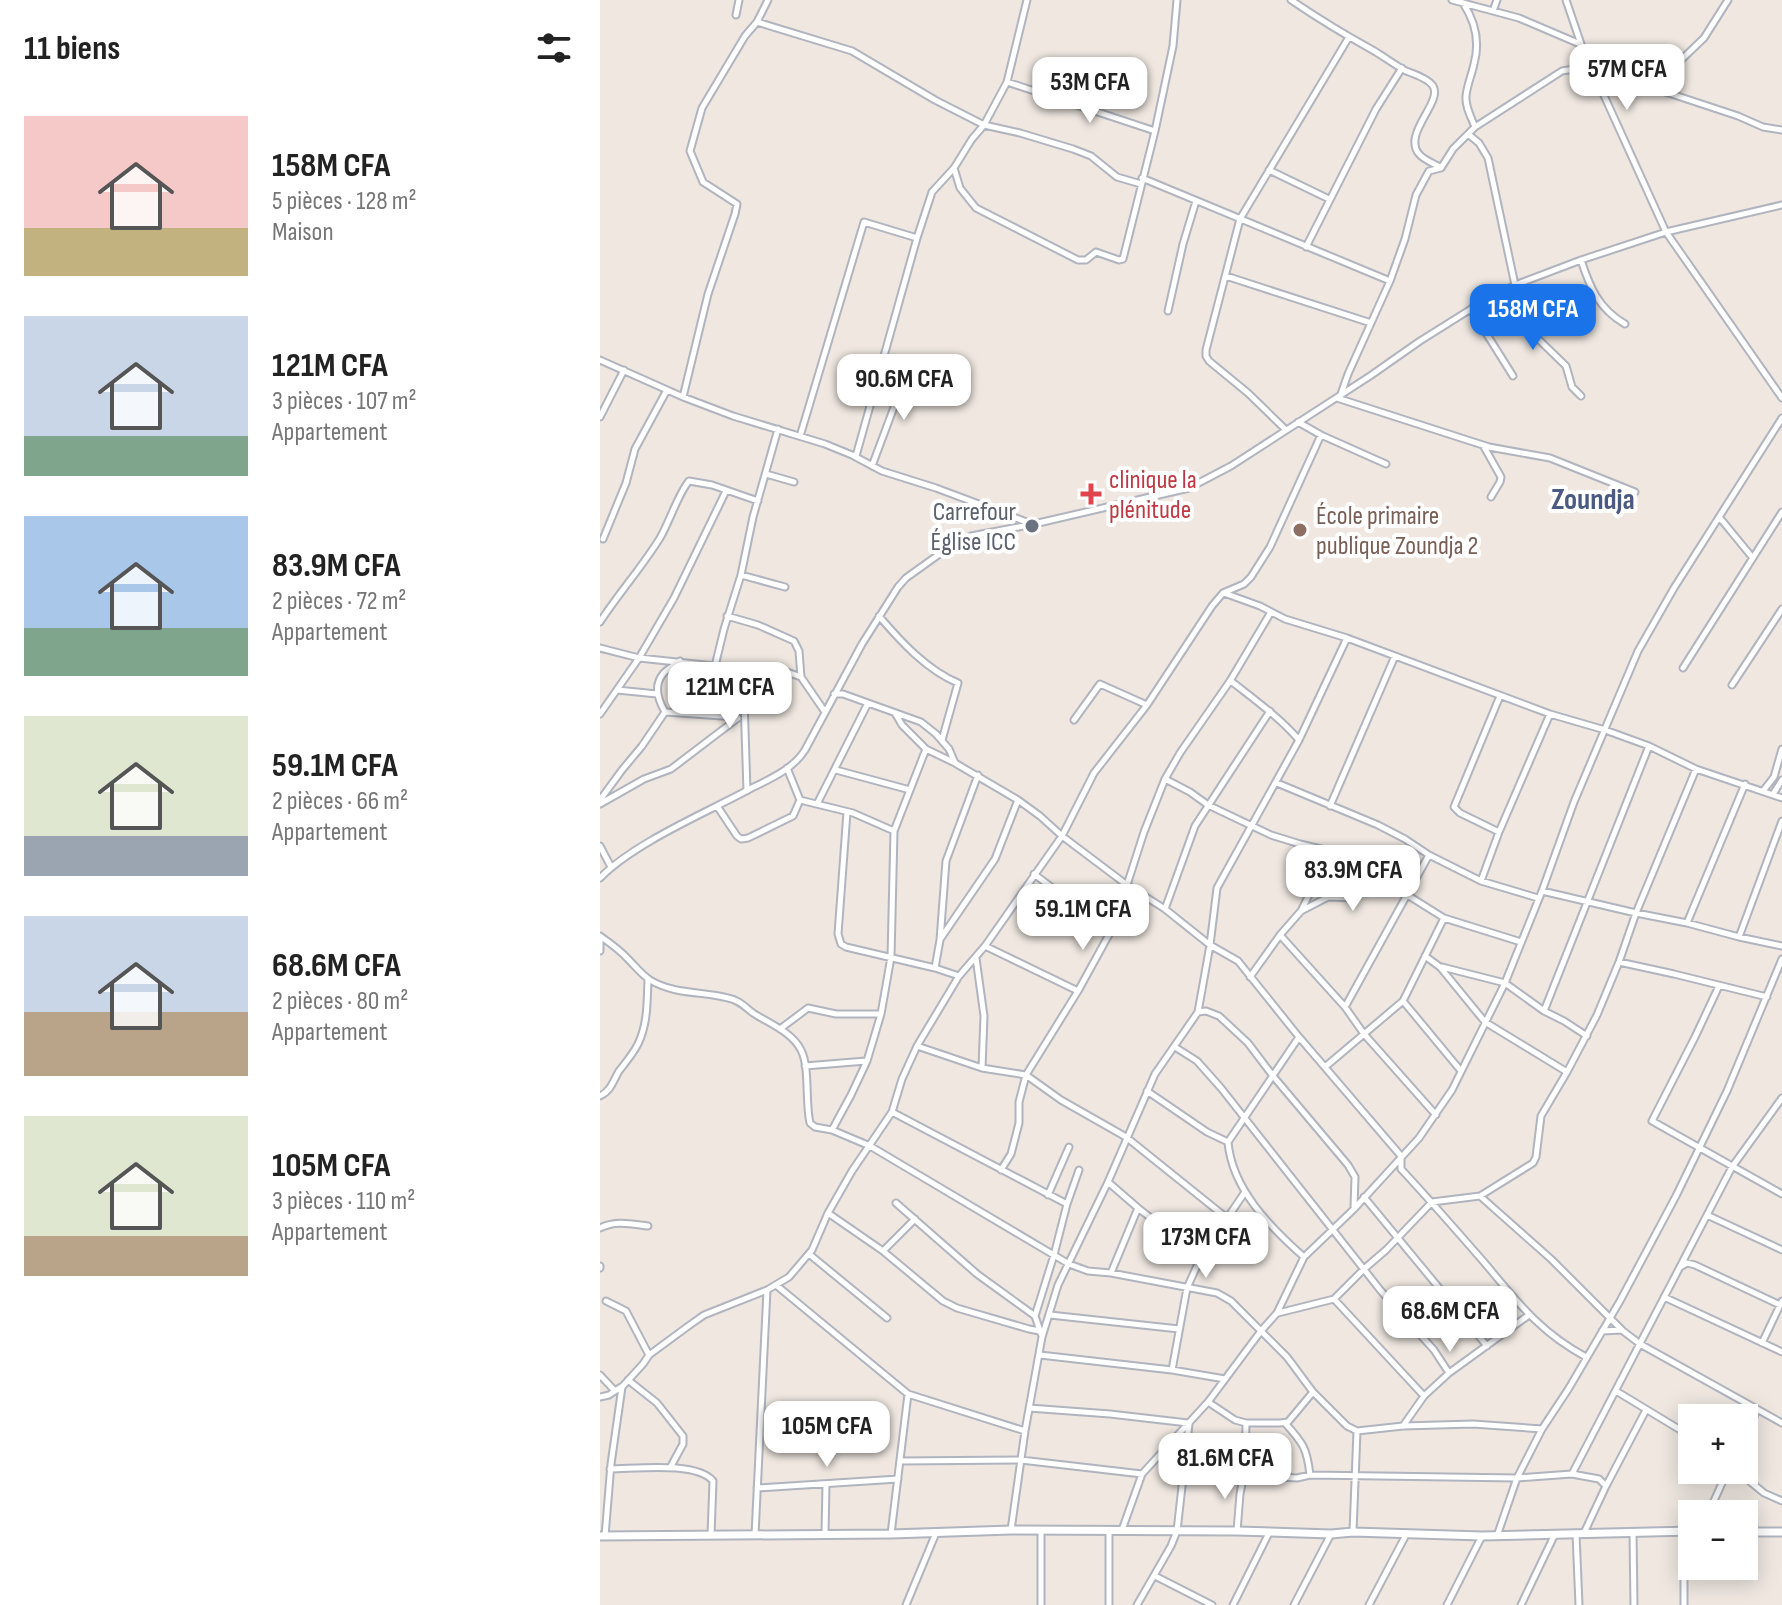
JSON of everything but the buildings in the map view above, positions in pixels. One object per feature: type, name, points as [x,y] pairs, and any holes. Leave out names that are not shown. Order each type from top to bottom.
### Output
[{"type":"street","points":[[736,15],[739,0]]},
{"type":"street","points":[[683,397],[708,294],[737,204],[703,182],[690,151],[702,108],[768,0]]},
{"type":"street","points":[[856,456],[932,192],[954,168],[984,125],[1007,82],[1027,0]]},
{"type":"street","points":[[954,168],[960,188],[976,208],[1078,260],[1084,261],[1096,252],[1123,259],[1173,46],[1177,0]]},
{"type":"street","points":[[1291,0],[1434,87],[1415,144],[1416,151],[1422,157],[1441,168]]},
{"type":"street","points":[[1452,0],[1548,29],[1580,44]]},
{"type":"street","points":[[1493,11],[1497,0]]},
{"type":"street","points":[[1566,0],[1580,44],[1666,232],[1782,398]]},
{"type":"street","points":[[1625,79],[1668,69],[1679,62],[1704,38],[1728,0]]},
{"type":"street","points":[[1463,3],[1472,16],[1476,36],[1476,59],[1466,93],[1475,127]]},
{"type":"street","points":[[757,22],[852,51],[984,125],[1073,149],[1091,156],[1117,177],[1141,181],[1196,201],[1390,281]]},
{"type":"street","points":[[1285,429],[1206,356],[1240,219],[1349,37]]},
{"type":"street","points":[[1306,247],[1376,109],[1402,68]]},
{"type":"street","points":[[1339,396],[1390,281],[1416,195],[1429,171],[1441,168],[1453,149],[1475,127],[1562,71],[1574,69],[1625,79],[1763,127],[1782,130]]},
{"type":"street","points":[[1007,82],[1155,131]]},
{"type":"street","points":[[1468,134],[1479,143],[1488,158],[1515,285]]},
{"type":"street","points":[[1269,170],[1329,199]]},
{"type":"street","points":[[1168,311],[1196,201]]},
{"type":"street","points":[[600,878],[611,867],[657,839],[787,768],[801,756],[898,587],[946,548],[971,536],[1189,488],[1231,466],[1471,309],[1515,285],[1666,232],[1782,205]]},
{"type":"street","points":[[801,433],[864,222],[917,238]]},
{"type":"street","points":[[1581,260],[1600,303],[1610,315],[1625,324]]},
{"type":"street","points":[[1226,276],[1371,323]]},
{"type":"street","points":[[1501,292],[1531,332],[1566,366],[1572,387],[1581,396]]},
{"type":"street","points":[[1471,309],[1513,376]]},
{"type":"street","points":[[600,360],[733,416],[825,444],[872,466],[1034,524]]},
{"type":"street","points":[[872,466],[900,391],[904,367]]},
{"type":"street","points":[[600,417],[624,370]]},
{"type":"street","points":[[603,539],[626,483],[635,449],[667,390]]},
{"type":"street","points":[[1339,396],[1482,444],[1550,458],[1635,492]]},
{"type":"street","points":[[1122,1532],[1142,1474],[1208,1402],[1277,1313],[1304,1257],[1354,1209],[1419,1138],[1452,1090],[1505,983],[1574,802],[1638,651],[1674,588],[1782,418]]},
{"type":"street","points":[[1298,422],[1386,464]]},
{"type":"street","points":[[715,666],[778,429]]},
{"type":"street","points":[[600,1397],[622,1387],[649,1355],[704,1315],[776,1285],[789,1277],[809,1254],[852,1171],[892,1112],[917,1046],[959,976],[985,946],[1062,836],[1094,773],[1147,705],[1212,606],[1223,593],[1244,584],[1251,577],[1270,547],[1321,435]]},
{"type":"street","points":[[1482,444],[1501,477],[1491,497]]},
{"type":"street","points":[[766,474],[794,482]]},
{"type":"street","points":[[600,622],[658,541],[686,483],[696,481],[758,501]]},
{"type":"street","points":[[600,714],[639,658],[678,591],[726,491]]},
{"type":"street","points":[[1683,668],[1782,512]]},
{"type":"street","points":[[1719,518],[1752,557]]},
{"type":"street","points":[[741,575],[785,587]]},
{"type":"street","points":[[1223,593],[1285,619],[1347,638],[1550,714],[1605,730],[1649,746],[1696,769],[1782,798]]},
{"type":"street","points":[[600,604],[610,608]]},
{"type":"street","points":[[1732,685],[1782,609]]},
{"type":"street","points":[[1001,1170],[1011,1154],[1026,1075],[1111,932],[1127,896],[1127,885],[1144,832],[1165,779],[1271,612]]},
{"type":"street","points":[[727,616],[758,625],[794,641],[799,651],[801,677],[825,712]]},
{"type":"street","points":[[879,616],[922,659],[944,677],[958,683],[942,741]]},
{"type":"street","points":[[1041,1334],[1058,1285],[1108,1182],[1155,1074],[1198,1012],[1217,888],[1277,783],[1347,638]]},
{"type":"street","points":[[600,648],[639,658],[776,669],[801,677]]},
{"type":"street","points":[[1330,806],[1395,656]]},
{"type":"street","points":[[665,712],[657,694],[661,676],[680,661]]},
{"type":"street","points":[[743,668],[741,717],[747,791]]},
{"type":"street","points":[[1230,681],[1270,711],[1299,740]]},
{"type":"street","points":[[1074,720],[1100,684],[1147,705]]},
{"type":"street","points":[[617,690],[657,694]]},
{"type":"street","points":[[834,694],[843,694],[921,722],[949,749],[955,763]]},
{"type":"street","points":[[1499,832],[1454,807],[1500,696]]},
{"type":"street","points":[[817,804],[868,703]]},
{"type":"street","points":[[1165,909],[1195,826],[1270,711]]},
{"type":"street","points":[[665,712],[741,717]]},
{"type":"street","points":[[600,802],[665,712]]},
{"type":"street","points":[[894,712],[902,725],[926,749],[978,775],[1018,800],[1127,885],[1165,909],[1210,945],[1238,961],[1401,1156],[1401,1169],[1529,1315],[1553,1337],[1586,1357]]},
{"type":"street","points":[[1481,881],[1550,714]]},
{"type":"street","points":[[600,802],[671,769],[741,717]]},
{"type":"street","points":[[1544,1011],[1649,746]]},
{"type":"street","points":[[832,1130],[867,1061],[881,1014],[891,957],[894,831],[926,749]]},
{"type":"street","points":[[1763,791],[1774,777],[1782,749]]},
{"type":"street","points":[[717,806],[741,839],[793,816],[800,800],[787,768]]},
{"type":"street","points":[[1277,1313],[1334,1299],[1432,1202],[1480,1196],[1533,1163],[1541,1116],[1587,1036],[1696,769]]},
{"type":"street","points":[[836,770],[910,790]]},
{"type":"street","points":[[935,968],[946,861],[978,775]]},
{"type":"street","points":[[1165,779],[1208,805],[1271,835],[1342,854],[1444,918],[1521,942]]},
{"type":"street","points":[[1773,794],[1782,780]]},
{"type":"street","points":[[1277,783],[1378,825],[1481,881],[1538,898]]},
{"type":"street","points":[[1687,923],[1745,784]]},
{"type":"street","points":[[800,800],[847,812],[894,831]]},
{"type":"street","points":[[940,940],[995,859],[1018,800]]},
{"type":"street","points":[[847,812],[838,934],[841,944],[959,976]]},
{"type":"street","points":[[1739,937],[1782,821]]},
{"type":"street","points":[[600,846],[611,867]]},
{"type":"street","points":[[1250,977],[1301,911],[1330,852]]},
{"type":"street","points":[[1345,1007],[1429,855]]},
{"type":"street","points":[[1301,911],[1328,897],[1355,898],[1375,873]]},
{"type":"street","points":[[1034,874],[1111,932]]},
{"type":"street","points":[[1542,891],[1782,946]]},
{"type":"street","points":[[1325,1067],[1403,1001],[1444,918]]},
{"type":"street","points":[[1280,935],[1436,1115]]},
{"type":"street","points":[[600,936],[600,951]]},
{"type":"street","points":[[600,936],[614,945],[648,979],[682,992],[743,1003],[791,1038],[801,1051],[810,1123],[815,1127],[832,1130],[870,1146],[1069,1264],[1088,1271],[1217,1293],[1231,1301],[1287,1357],[1313,1392],[1347,1426],[1357,1431],[1473,1424],[1542,1429]]},
{"type":"street","points":[[985,946],[1078,991]]},
{"type":"street","points":[[1425,956],[1440,967],[1485,1022],[1567,1072]]},
{"type":"street","points":[[976,957],[984,1016],[982,1068]]},
{"type":"street","points":[[1497,1536],[1517,1478],[1542,1429],[1569,1388],[1647,1251],[1700,1147],[1782,959]]},
{"type":"street","points":[[1619,962],[1767,997]]},
{"type":"street","points":[[1440,967],[1505,983],[1587,1036]]},
{"type":"street","points":[[600,1096],[612,1087],[639,1041],[647,1016],[648,979]]},
{"type":"street","points":[[1719,986],[1652,1121],[1782,1194]]},
{"type":"street","points":[[1403,1001],[1461,1071]]},
{"type":"street","points":[[780,1029],[808,1008],[836,1014],[881,1014]]},
{"type":"street","points":[[1198,1012],[1206,1011],[1219,1016],[1248,1043],[1348,1165],[1355,1177],[1354,1209]]},
{"type":"street","points":[[1299,1037],[1228,1142],[1229,1156],[1245,1192],[1274,1230],[1304,1257]]},
{"type":"street","points":[[917,1046],[982,1068],[1026,1075],[1061,1100],[1126,1137],[1228,1219]]},
{"type":"street","points":[[1175,1047],[1197,1061],[1364,1269],[1434,1350],[1449,1373]]},
{"type":"street","points":[[805,1066],[867,1061]]},
{"type":"street","points":[[1147,1091],[1207,1132],[1228,1142]]},
{"type":"street","points":[[1572,1474],[1732,1167],[1782,1098]]},
{"type":"street","points":[[892,1112],[1067,1204]]},
{"type":"street","points":[[1048,1195],[1069,1147]]},
{"type":"street","points":[[1035,1316],[1079,1170]]},
{"type":"street","points":[[1108,1182],[1201,1257]]},
{"type":"street","points":[[1172,1370],[1187,1288],[1201,1257],[1245,1192]]},
{"type":"street","points":[[1480,1196],[1551,1259],[1623,1331],[1640,1344],[1746,1404]]},
{"type":"street","points":[[1364,1197],[1487,1346]]},
{"type":"street","points":[[896,1203],[977,1274],[1035,1316],[1041,1334],[1040,1355],[1011,1530]]},
{"type":"street","points":[[1111,1273],[1138,1208]]},
{"type":"street","points":[[828,1213],[883,1251],[943,1301],[1041,1334]]},
{"type":"street","points":[[1707,1215],[1782,1250]]},
{"type":"street","points":[[883,1251],[915,1219]]},
{"type":"street","points":[[600,1228],[621,1222],[648,1226]]},
{"type":"street","points":[[809,1254],[887,1318]]},
{"type":"street","points":[[1680,1267],[1691,1263],[1781,1303],[1762,1343]]},
{"type":"street","points":[[776,1285],[908,1394],[1025,1431]]},
{"type":"street","points":[[755,1535],[767,1290]]},
{"type":"street","points":[[1664,1297],[1782,1352]]},
{"type":"street","points":[[1334,1299],[1424,1396]]},
{"type":"street","points":[[606,1301],[626,1311],[649,1355]]},
{"type":"street","points":[[1050,1315],[1179,1329]]},
{"type":"street","points":[[1403,1426],[1424,1396],[1449,1373],[1529,1315]]},
{"type":"street","points":[[1602,1331],[1623,1331]]},
{"type":"street","points":[[1040,1355],[1225,1379]]},
{"type":"street","points":[[600,1375],[615,1391]]},
{"type":"street","points":[[628,1380],[657,1403],[683,1436],[683,1444],[670,1468]]},
{"type":"street","points":[[622,1387],[602,1536],[1011,1530],[1482,1536],[1678,1531]]},
{"type":"street","points":[[1616,1391],[1678,1429]]},
{"type":"street","points":[[1208,1402],[1235,1420],[1246,1423],[1285,1423],[1313,1392]]},
{"type":"street","points":[[891,1534],[908,1394]]},
{"type":"street","points":[[1029,1408],[1189,1423]]},
{"type":"street","points":[[1579,1605],[1580,1533],[1646,1410]]},
{"type":"street","points":[[1758,1410],[1781,1420]]},
{"type":"street","points":[[1137,1605],[1177,1531],[1189,1423]]},
{"type":"street","points":[[1237,1531],[1244,1476],[1246,1423]]},
{"type":"street","points":[[1285,1423],[1305,1448],[1310,1475]]},
{"type":"street","points":[[1353,1532],[1357,1431]]},
{"type":"street","points":[[900,1461],[1021,1460],[1142,1474]]},
{"type":"street","points":[[610,1469],[640,1466],[670,1468],[704,1473],[711,1477],[711,1536]]},
{"type":"street","points":[[1185,1468],[1200,1473],[1297,1478],[1356,1475],[1517,1478],[1572,1474],[1599,1479],[1606,1486]]},
{"type":"street","points":[[757,1488],[898,1479]]},
{"type":"street","points":[[825,1534],[826,1484]]},
{"type":"street","points":[[1753,1484],[1782,1501]]},
{"type":"street","points":[[1041,1531],[1041,1605]]},
{"type":"street","points":[[1109,1531],[1109,1605]]},
{"type":"street","points":[[1758,1532],[1782,1532]]},
{"type":"street","points":[[906,1605],[936,1533]]},
{"type":"street","points":[[1233,1605],[1269,1533]]},
{"type":"street","points":[[1369,1605],[1407,1533]]},
{"type":"street","points":[[1633,1533],[1634,1605]]},
{"type":"street","points":[[1294,1605],[1331,1534]]},
{"type":"street","points":[[1521,1605],[1555,1534]]},
{"type":"street","points":[[1447,1605],[1482,1536]]},
{"type":"street","points":[[1155,1576],[1212,1605]]},
{"type":"street","points":[[1684,1605],[1685,1580]]},
{"type":"place","name":"clinique la plénitude","points":[[1091,494]]},
{"type":"place","name":"Carrefour Église ICC","points":[[1032,526]]},
{"type":"place","name":"École primaire publique Zoundja 2","points":[[1300,530]]},
{"type":"district","name":"Zoundja","points":[[1593,499]]}]
